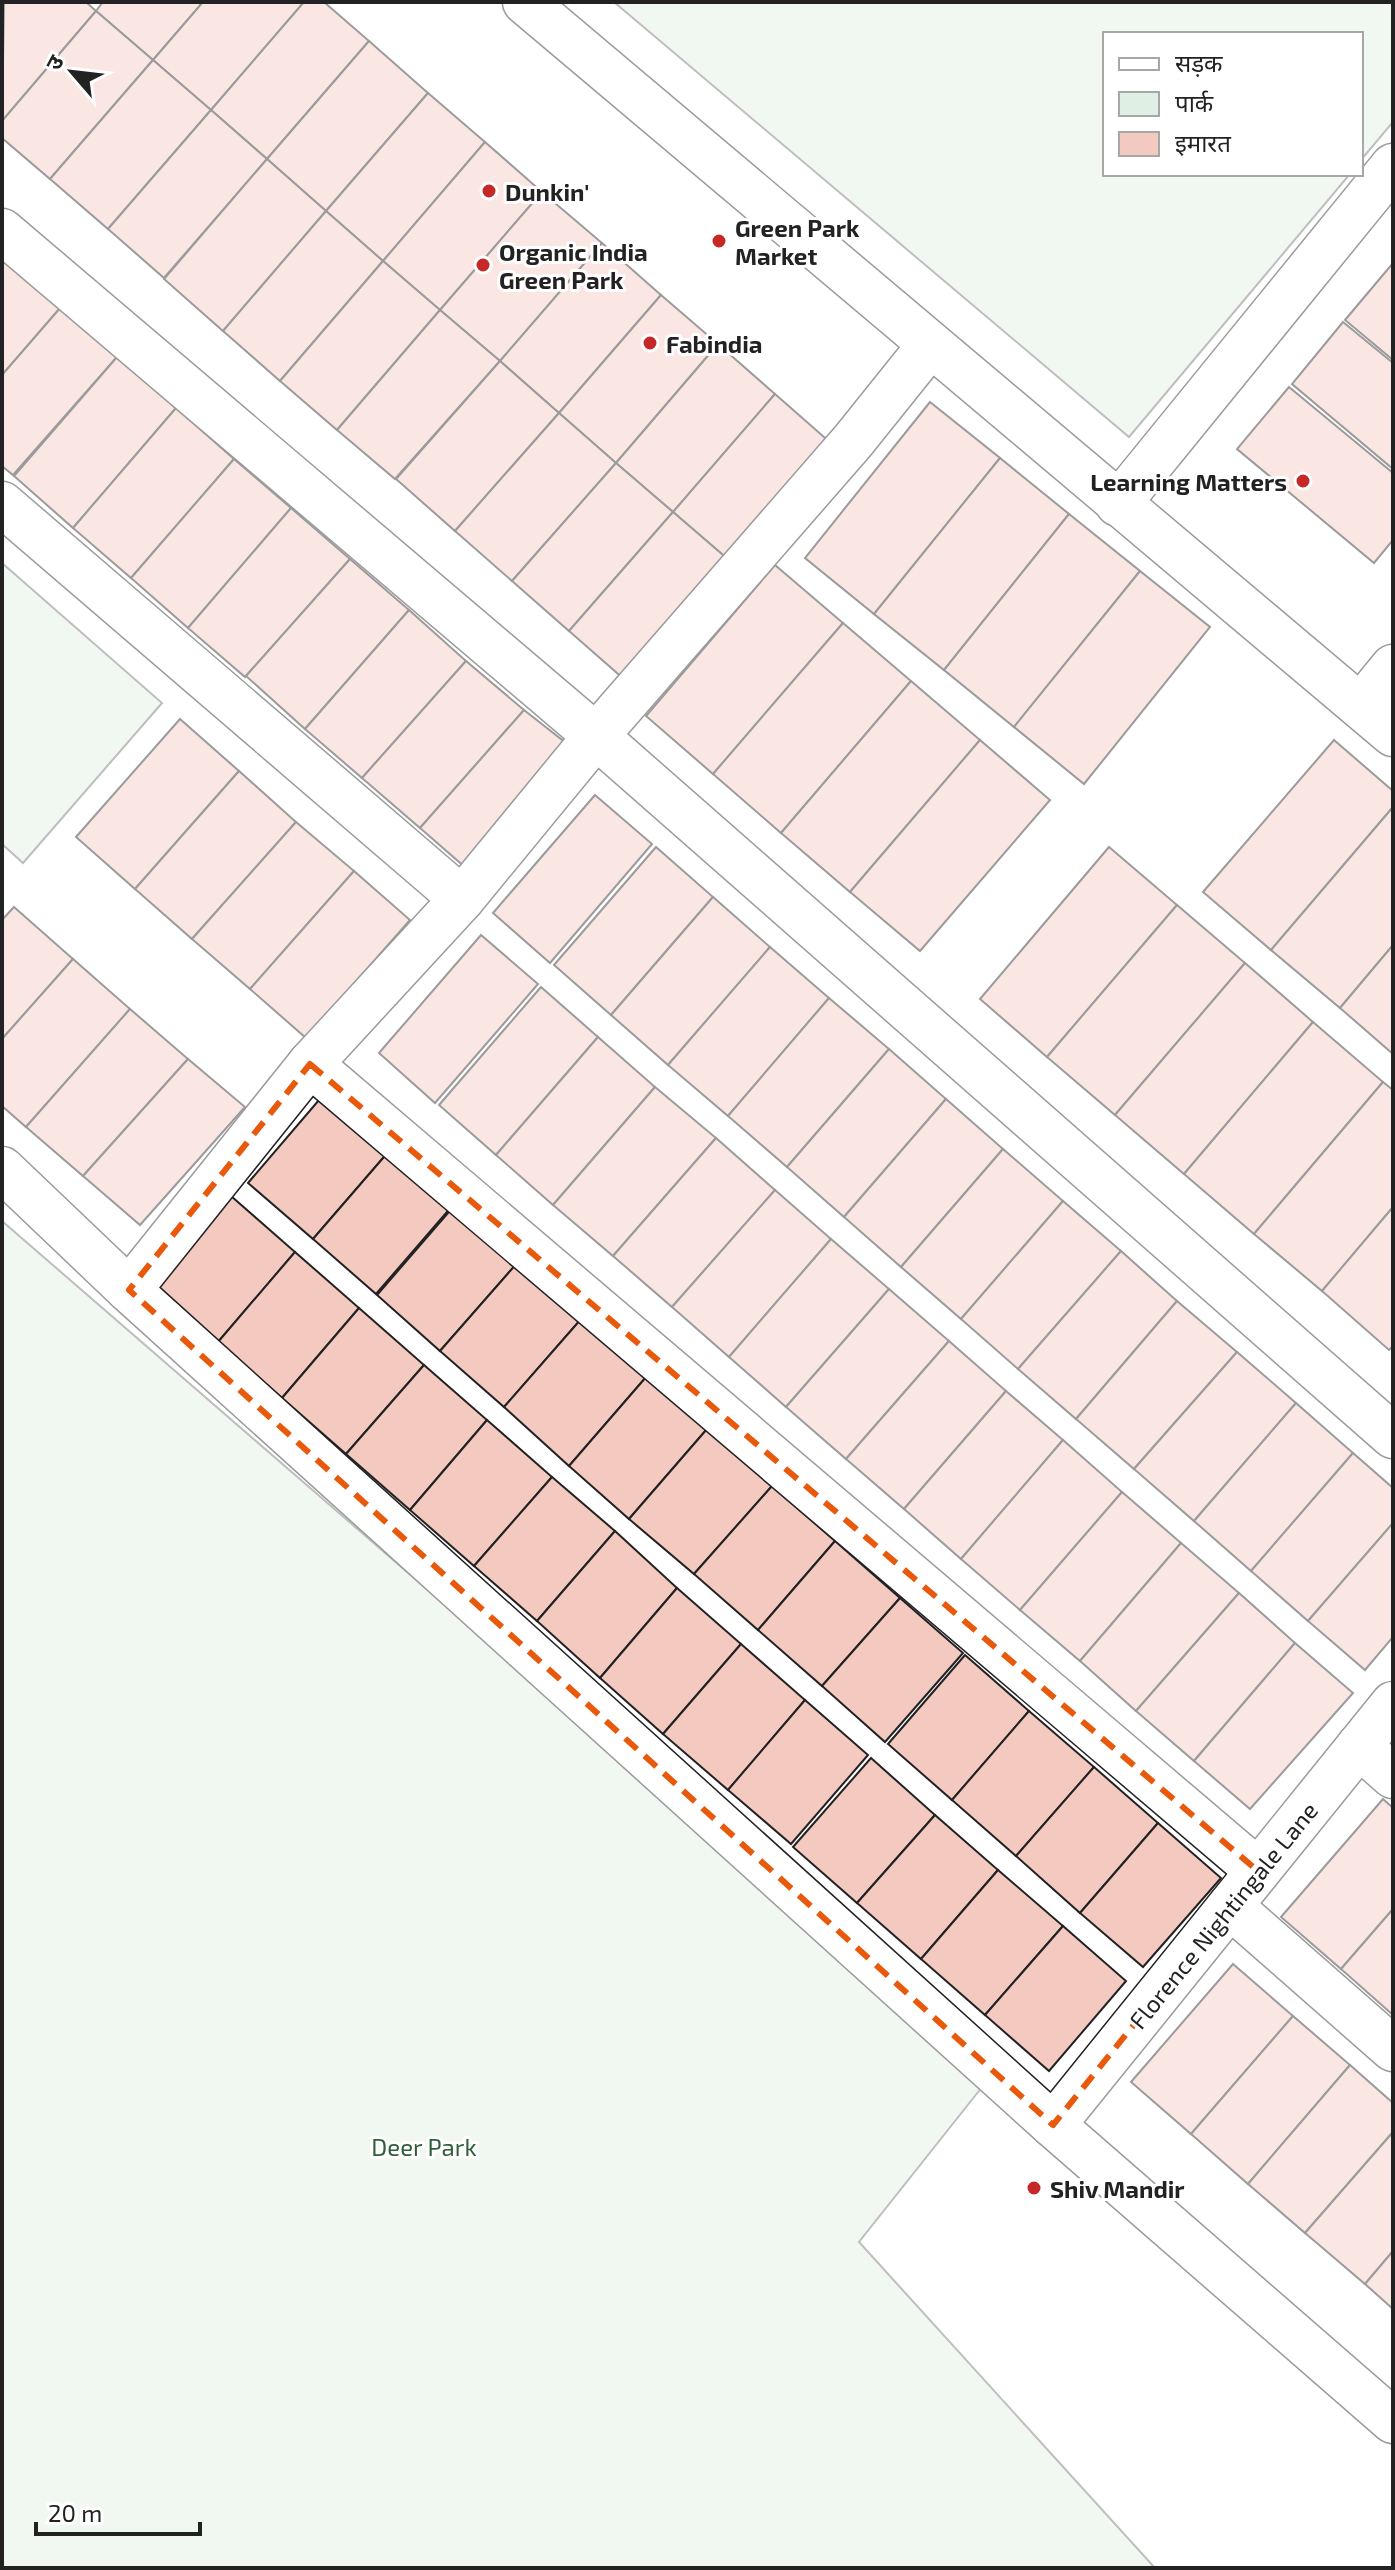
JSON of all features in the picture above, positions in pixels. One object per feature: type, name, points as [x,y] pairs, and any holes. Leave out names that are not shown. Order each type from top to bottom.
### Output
[{"type":"street","points":[[525,2],[1393,734]]},
{"type":"street","points":[[1118,504],[1393,166]]},
{"type":"street","points":[[2,231],[596,736],[1393,1436]]},
{"type":"street","points":[[129,1290],[310,1064],[462,899],[596,736],[843,453],[930,345]]},
{"type":"street","points":[[2,504],[462,899]]},
{"type":"street","points":[[1361,706],[1393,667]]},
{"type":"street","points":[[310,1064],[1258,1871]]},
{"type":"street","points":[[2,1169],[129,1290],[1053,2125],[1393,2421]]},
{"type":"street","name":"Florence Nightingale Lane","points":[[1053,2125],[1393,1704]]},
{"type":"street","points":[[1359,1746],[1393,1776]]},
{"type":"street","points":[[1230,1906],[1393,2049]]},
{"type":"highlighted area","points":[[310,1064],[1258,1871],[1053,2125],[129,1290]]},
{"type":"green space","points":[[614,2],[1393,2],[1393,122],[1363,158],[1363,32],[1103,32],[1103,176],[1348,176],[1129,437]]},
{"type":"green space","points":[[2,563],[162,703],[23,863],[2,844]]},
{"type":"green space","name":"Deer Park","points":[[2,1221],[990,2077],[859,2242],[1155,2568],[2,2568]]},
{"type":"building","points":[[4,2],[86,2],[96,11],[2,121]]},
{"type":"building","points":[[103,2],[203,2],[153,60],[96,11]]},
{"type":"building","points":[[203,2],[304,2],[211,110],[153,60]]},
{"type":"building","points":[[304,2],[324,2],[369,41],[267,159],[211,110]]},
{"type":"building","points":[[96,11],[153,60],[50,179],[2,138],[2,121]]},
{"type":"building","points":[[369,41],[428,93],[326,211],[267,159]]},
{"type":"building","points":[[153,60],[211,110],[108,229],[50,179]]},
{"type":"building","points":[[428,93],[485,142],[383,261],[326,211]]},
{"type":"building","points":[[211,110],[267,159],[164,278],[108,229]]},
{"type":"building","points":[[485,142],[542,192],[440,310],[383,261]]},
{"type":"building","points":[[267,159],[326,211],[223,331],[164,279]]},
{"type":"building","points":[[542,192],[602,243],[500,361],[440,310]]},
{"type":"building","points":[[326,211],[383,261],[280,381],[223,331]]},
{"type":"building","points":[[602,243],[661,295],[559,413],[500,361]]},
{"type":"building","points":[[2,260],[61,307],[2,375]]},
{"type":"building","points":[[383,261],[440,310],[337,430],[280,381]]},
{"type":"building","points":[[1393,263],[1393,360],[1345,320]]},
{"type":"building","points":[[661,295],[718,344],[616,463],[559,413]]},
{"type":"building","points":[[61,307],[117,357],[13,475],[2,466],[2,375]]},
{"type":"building","points":[[440,310],[500,361],[395,479],[337,430]]},
{"type":"building","points":[[1343,322],[1393,363],[1393,469],[1292,384]]},
{"type":"building","points":[[718,344],[775,394],[673,512],[616,463]]},
{"type":"building","points":[[117,357],[176,408],[73,528],[14,476]]},
{"type":"building","points":[[500,361],[559,413],[455,531],[396,479]]},
{"type":"building","points":[[1289,387],[1393,473],[1393,540],[1374,563],[1237,449]]},
{"type":"building","points":[[775,394],[832,444],[730,561],[673,512]]},
{"type":"building","points":[[930,402],[1000,458],[874,614],[805,558]]},
{"type":"building","points":[[176,408],[234,459],[131,578],[73,528]]},
{"type":"building","points":[[559,413],[616,463],[512,581],[455,531]]},
{"type":"building","points":[[1000,458],[1069,514],[944,670],[874,614]]},
{"type":"building","points":[[234,459],[291,508],[188,628],[131,578]]},
{"type":"building","points":[[616,463],[673,512],[569,631],[512,581]]},
{"type":"building","points":[[291,508],[350,559],[245,677],[188,628]]},
{"type":"building","points":[[673,512],[730,561],[625,680],[569,631]]},
{"type":"building","points":[[1069,514],[1140,571],[1014,727],[944,670]]},
{"type":"building","points":[[350,559],[409,610],[305,729],[246,676]]},
{"type":"building","points":[[775,565],[843,623],[713,774],[646,716]]},
{"type":"building","points":[[1140,571],[1210,627],[1084,784],[1014,727]]},
{"type":"building","points":[[409,610],[466,661],[362,778],[305,729]]},
{"type":"building","points":[[843,623],[911,681],[781,833],[713,774]]},
{"type":"building","points":[[466,661],[524,710],[420,828],[362,778]]},
{"type":"building","points":[[911,681],[980,740],[850,892],[781,833]]},
{"type":"building","points":[[524,710],[571,747],[466,868],[420,828]]},
{"type":"building","points":[[180,719],[239,771],[135,889],[76,837]]},
{"type":"building","points":[[980,740],[1050,800],[920,951],[850,892]]},
{"type":"building","points":[[1334,740],[1393,791],[1393,807],[1271,950],[1203,892]]},
{"type":"building","points":[[239,771],[296,822],[192,939],[135,889]]},
{"type":"building","points":[[595,795],[652,844],[550,963],[493,913]]},
{"type":"building","points":[[1393,807],[1393,945],[1340,1008],[1271,950]]},
{"type":"building","points":[[296,822],[354,871],[250,989],[192,939]]},
{"type":"building","points":[[656,847],[713,897],[611,1015],[554,965]]},
{"type":"building","points":[[1109,847],[1177,905],[1047,1057],[980,999]]},
{"type":"building","points":[[354,871],[410,920],[306,1038],[250,989]]},
{"type":"building","points":[[713,897],[770,947],[668,1065],[611,1015]]},
{"type":"building","points":[[1177,905],[1245,963],[1115,1115],[1047,1057]]},
{"type":"building","points":[[14,907],[73,959],[2,1039],[2,920]]},
{"type":"building","points":[[481,935],[538,984],[435,1103],[379,1053]]},
{"type":"building","points":[[1393,945],[1393,1054],[1340,1008]]},
{"type":"building","points":[[770,947],[829,998],[728,1116],[668,1065]]},
{"type":"building","points":[[73,959],[130,1009],[26,1127],[2,1106],[2,1039]]},
{"type":"building","points":[[1245,963],[1313,1022],[1184,1174],[1115,1115]]},
{"type":"building","points":[[541,987],[598,1037],[496,1155],[439,1105]]},
{"type":"building","points":[[829,998],[889,1049],[787,1167],[728,1116]]},
{"type":"building","points":[[130,1009],[188,1059],[83,1176],[26,1127]]},
{"type":"building","points":[[1313,1022],[1383,1082],[1254,1234],[1184,1174]]},
{"type":"building","points":[[598,1037],[655,1087],[553,1205],[496,1155]]},
{"type":"building","points":[[889,1049],[946,1099],[844,1217],[787,1167]]},
{"type":"building","points":[[188,1059],[245,1107],[140,1225],[83,1176]]},
{"type":"building","points":[[1383,1082],[1393,1090],[1393,1207],[1322,1291],[1254,1234]]},
{"type":"building","points":[[655,1087],[716,1138],[613,1256],[553,1205]]},
{"type":"building","points":[[325,1093],[390,1150],[313,1239],[248,1183]]},
{"type":"building","points":[[946,1099],[1003,1149],[901,1267],[844,1217]]},
{"type":"building","points":[[716,1138],[775,1190],[672,1307],[613,1256]]},
{"type":"building","points":[[1003,1149],[1063,1201],[961,1319],[901,1267]]},
{"type":"building","points":[[390,1150],[453,1205],[376,1294],[313,1239]]},
{"type":"building","points":[[775,1190],[831,1239],[729,1357],[672,1307]]},
{"type":"building","points":[[231,1196],[295,1252],[218,1342],[154,1285]]},
{"type":"building","points":[[1063,1201],[1121,1251],[1018,1369],[961,1319]]},
{"type":"building","points":[[454,1206],[518,1262],[440,1351],[377,1295]]},
{"type":"building","points":[[1393,1207],[1393,1346],[1389,1350],[1322,1291]]},
{"type":"building","points":[[831,1239],[889,1289],[786,1407],[729,1357]]},
{"type":"building","points":[[1121,1251],[1177,1301],[1076,1419],[1018,1369]]},
{"type":"building","points":[[295,1252],[359,1308],[282,1398],[218,1342]]},
{"type":"building","points":[[518,1262],[582,1318],[504,1407],[440,1351]]},
{"type":"building","points":[[889,1289],[949,1341],[846,1459],[786,1407]]},
{"type":"building","points":[[1177,1301],[1237,1352],[1134,1469],[1076,1419]]},
{"type":"building","points":[[359,1308],[424,1365],[346,1454],[282,1398]]},
{"type":"building","points":[[582,1318],[647,1376],[569,1466],[504,1407]]},
{"type":"building","points":[[949,1341],[1006,1391],[904,1509],[846,1459]]},
{"type":"building","points":[[1237,1352],[1296,1403],[1194,1521],[1134,1469]]},
{"type":"building","points":[[424,1365],[487,1420],[410,1510],[346,1454]]},
{"type":"building","points":[[647,1376],[707,1429],[629,1519],[569,1466]]},
{"type":"building","points":[[1006,1391],[1063,1440],[961,1559],[904,1509]]},
{"type":"building","points":[[1296,1403],[1353,1453],[1251,1571],[1194,1521]]},
{"type":"building","points":[[487,1420],[552,1477],[474,1566],[410,1510]]},
{"type":"building","points":[[707,1429],[772,1486],[694,1574],[629,1519]]},
{"type":"building","points":[[1063,1440],[1122,1492],[1020,1610],[961,1559]]},
{"type":"building","points":[[1353,1453],[1393,1488],[1393,1523],[1308,1621],[1251,1571]]},
{"type":"building","points":[[552,1477],[615,1531],[537,1621],[474,1566]]},
{"type":"building","points":[[772,1486],[835,1541],[758,1630],[694,1574]]},
{"type":"building","points":[[1122,1492],[1181,1543],[1080,1661],[1020,1610]]},
{"type":"building","points":[[1393,1523],[1393,1637],[1365,1670],[1308,1621]]},
{"type":"building","points":[[615,1531],[677,1588],[600,1678],[537,1621]]},
{"type":"building","points":[[835,1541],[900,1598],[822,1686],[758,1630]]},
{"type":"building","points":[[1181,1543],[1239,1593],[1136,1711],[1080,1661]]},
{"type":"building","points":[[677,1588],[741,1644],[663,1734],[600,1678]]},
{"type":"building","points":[[1239,1593],[1295,1643],[1194,1761],[1136,1711]]},
{"type":"building","points":[[900,1598],[963,1653],[885,1742],[822,1686]]},
{"type":"building","points":[[1295,1643],[1353,1693],[1250,1809],[1194,1761]]},
{"type":"building","points":[[741,1644],[805,1700],[728,1790],[663,1734]]},
{"type":"building","points":[[965,1655],[1029,1711],[952,1800],[888,1744]]},
{"type":"building","points":[[805,1700],[868,1755],[791,1844],[728,1790]]},
{"type":"building","points":[[1029,1711],[1094,1767],[1016,1856],[952,1800]]},
{"type":"building","points":[[871,1758],[935,1815],[857,1903],[793,1847]]},
{"type":"building","points":[[1094,1767],[1158,1823],[1080,1913],[1016,1856]]},
{"type":"building","points":[[1383,1799],[1393,1808],[1393,1909],[1341,1969],[1281,1917]]},
{"type":"building","points":[[935,1815],[998,1870],[921,1959],[857,1903]]},
{"type":"building","points":[[1158,1823],[1221,1878],[1143,1967],[1080,1913]]},
{"type":"building","points":[[998,1870],[1063,1926],[985,2015],[921,1959]]},
{"type":"building","points":[[1393,1909],[1393,2015],[1341,1969]]},
{"type":"building","points":[[1063,1926],[1126,1981],[1049,2071],[985,2015]]},
{"type":"building","points":[[1233,1964],[1293,2016],[1191,2134],[1131,2082]]},
{"type":"building","points":[[1293,2016],[1350,2065],[1248,2184],[1191,2134]]},
{"type":"building","points":[[1350,2065],[1393,2103],[1393,2132],[1305,2233],[1248,2184]]},
{"type":"building","points":[[1393,2132],[1393,2251],[1365,2284],[1305,2233]]},
{"type":"building","points":[[1393,2251],[1393,2309],[1365,2284]]},
{"type":"place","name":"Dunkin'","points":[[489,191]]},
{"type":"place","name":"Green Park Market","points":[[719,241]]},
{"type":"place","name":"Organic India Green Park","points":[[483,265]]},
{"type":"place","name":"Fabindia","points":[[650,343]]},
{"type":"place","name":"Learning Matters","points":[[1303,481]]},
{"type":"place","name":"Shiv Mandir","points":[[1034,2188]]}]
